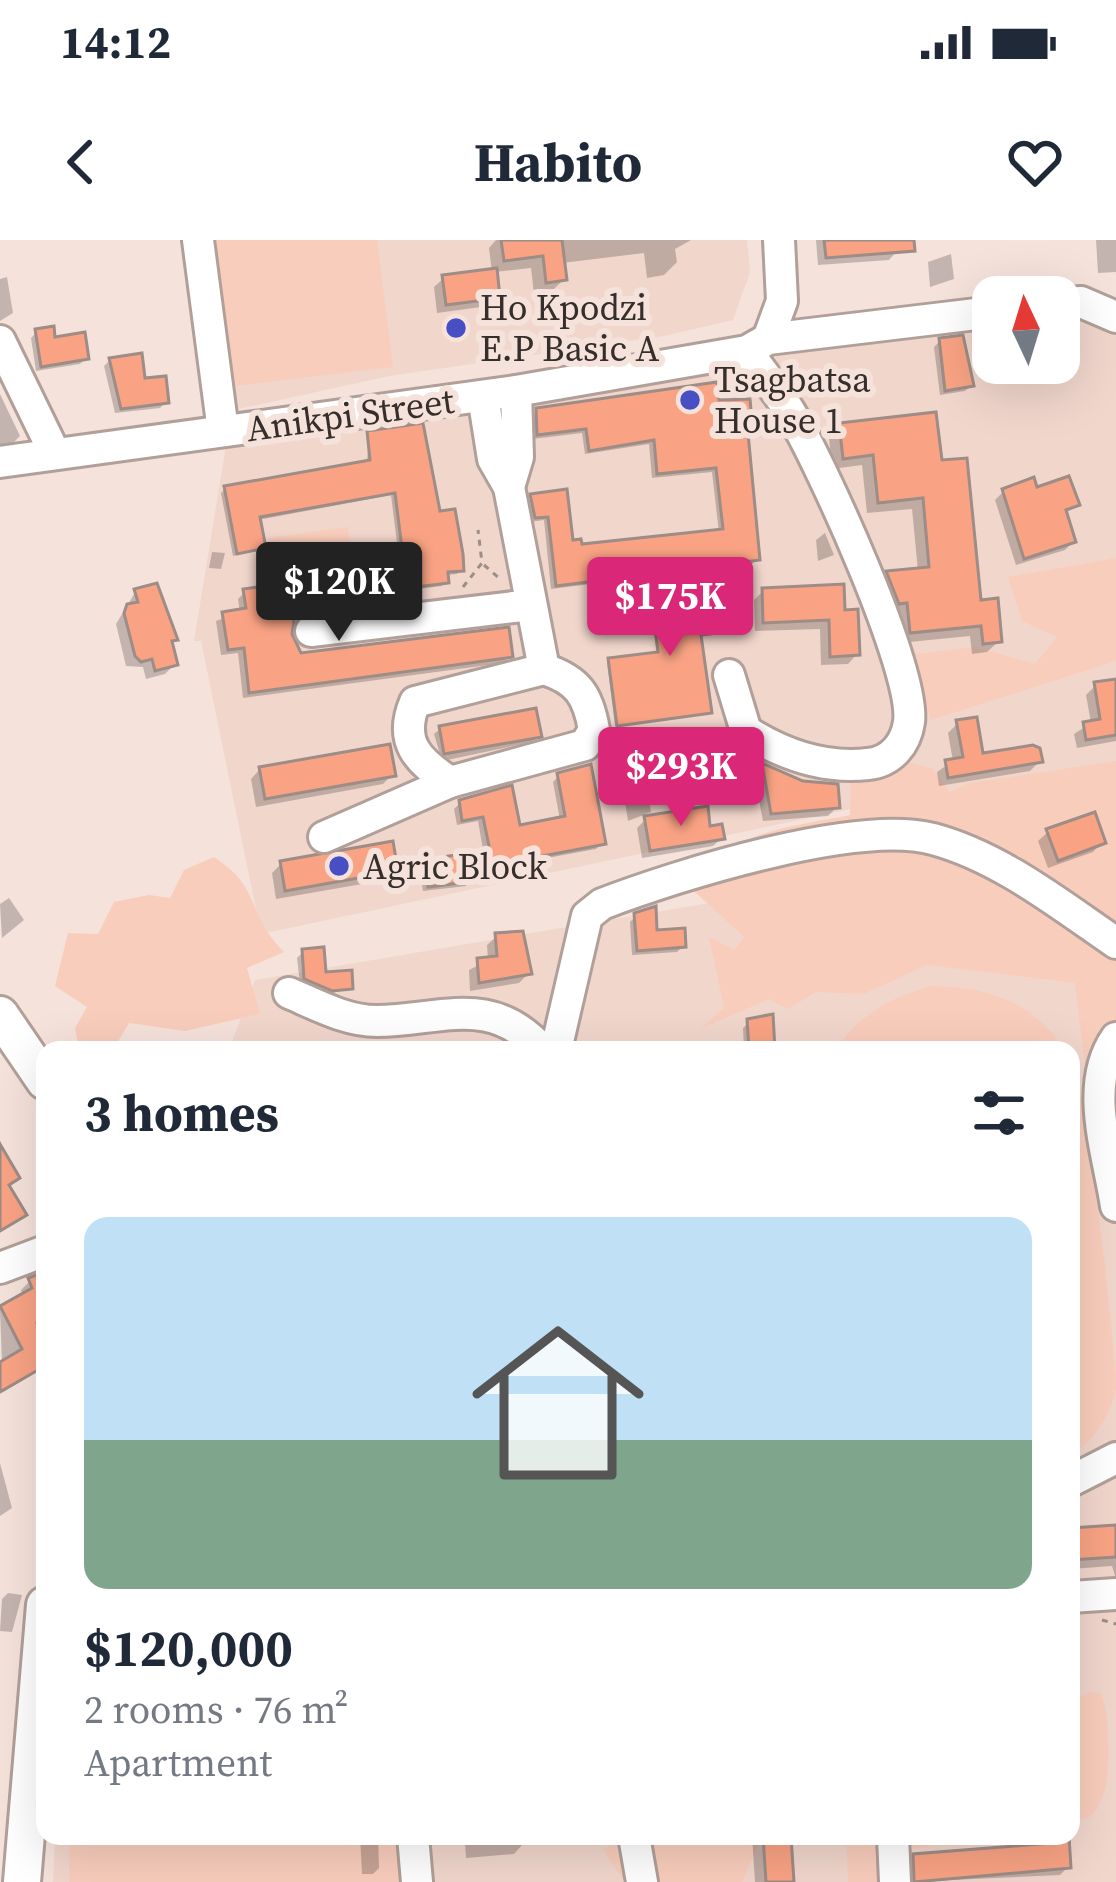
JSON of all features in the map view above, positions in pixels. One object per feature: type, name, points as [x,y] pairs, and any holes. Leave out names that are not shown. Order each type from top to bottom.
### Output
[{"type":"main road","points":[[0,1015],[36,1068]]},
{"type":"main road","points":[[15,1870],[36,1684]]},
{"type":"street","points":[[198,240],[223,430]]},
{"type":"street","points":[[730,675],[746,731],[780,753],[841,765],[873,764],[902,745],[910,721],[908,692],[894,647],[757,345],[782,301],[779,240]]},
{"type":"street","points":[[1080,302],[1116,317]]},
{"type":"street","name":"Anikpi Street","points":[[0,462],[483,396],[757,345],[972,315]]},
{"type":"street","points":[[0,341],[55,454]]},
{"type":"street","points":[[509,487],[518,457],[516,391]]},
{"type":"street","points":[[483,396],[493,460],[509,487],[544,669]]},
{"type":"street","points":[[311,631],[531,605]]},
{"type":"street","points":[[324,837],[450,782],[585,746],[594,730],[590,704],[573,678],[544,669],[415,702],[407,720],[408,743],[421,763],[450,782]]},
{"type":"street","points":[[558,1041],[587,916],[602,904],[850,835],[931,838],[1015,874],[1116,943]]},
{"type":"street","points":[[289,993],[334,1012],[374,1021],[462,1013],[498,1016],[530,1041]]},
{"type":"street","points":[[1116,1038],[1101,1059],[1099,1099],[1116,1206]]},
{"type":"street","points":[[0,1268],[36,1254]]},
{"type":"street","points":[[1080,1476],[1116,1457]]},
{"type":"street","points":[[1080,1596],[1116,1594]]},
{"type":"street","points":[[414,1845],[416,1882]]},
{"type":"street","points":[[636,1845],[642,1882]]},
{"type":"street","points":[[893,1845],[895,1882]]},
{"type":"path","points":[[438,617],[482,563],[478,530]]},
{"type":"shaded area","name":"Ho Kpodzi E.P Basic A","points":[[203,240],[747,240],[750,272],[733,320],[664,336],[389,376],[225,412]]},
{"type":"shaded area","points":[[209,240],[377,240],[393,367],[227,387]]},
{"type":"shaded area","points":[[1080,321],[1109,326],[1116,336],[1116,771],[884,802],[261,934],[201,641],[194,641],[226,446],[922,326],[972,322],[972,384],[1080,384]]},
{"type":"shaded area","points":[[348,527],[355,576],[275,587],[268,538]]},
{"type":"shaded area","points":[[1116,558],[1116,661],[931,720],[908,655],[975,647],[1035,664],[1057,637],[1022,621],[1008,577]]},
{"type":"shaded area","points":[[898,760],[932,768],[950,792],[969,783],[1116,761],[1116,1122],[1091,1116],[1075,983],[927,965],[864,994],[816,992],[788,1009],[769,999],[700,1029],[724,1008],[709,937],[734,950],[744,937],[695,892],[704,872],[718,856],[759,835],[850,815],[851,781],[860,773]]},
{"type":"shaded area","points":[[1116,834],[1116,1882],[53,1882],[55,1845],[1080,1845],[1080,1041],[232,1041],[255,980]]},
{"type":"shaded area","points":[[214,857],[229,869],[284,952],[247,968],[260,1014],[185,1031],[129,1023],[118,1041],[77,1041],[75,1028],[87,1007],[55,986],[68,933],[98,934],[114,902],[149,895],[170,898],[184,870]]},
{"type":"shaded area","points":[[930,986],[989,994],[1023,1008],[1058,1041],[842,1041],[876,1009]]},
{"type":"shaded area","points":[[1080,1093],[1106,1276],[1116,1389],[1100,1427],[1080,1449]]},
{"type":"shaded area","points":[[1101,1693],[1108,1728],[1103,1794],[1086,1818],[1080,1818],[1080,1696]]},
{"type":"shaded area","points":[[69,1845],[399,1845],[401,1882],[69,1882]]},
{"type":"shaded area","points":[[609,1845],[758,1845],[742,1882],[625,1882],[603,1850]]},
{"type":"shaded area","points":[[846,1845],[940,1845],[898,1850],[900,1882],[848,1882]]},
{"type":"building","points":[[501,240],[562,240],[567,280],[546,283],[543,256],[504,261]]},
{"type":"building","points":[[824,240],[914,240],[915,251],[826,258]]},
{"type":"building","points":[[497,268],[500,298],[446,305],[442,275]]},
{"type":"building","points":[[54,326],[55,337],[85,332],[89,359],[41,367],[35,329]]},
{"type":"building","points":[[963,335],[974,386],[945,391],[939,338]]},
{"type":"building","points":[[142,353],[145,378],[166,376],[169,403],[121,409],[109,358]]},
{"type":"building","points":[[717,382],[719,400],[750,399],[753,432],[748,433],[760,560],[556,586],[548,517],[535,518],[530,494],[567,489],[573,540],[581,539],[582,544],[723,529],[716,468],[657,474],[654,440],[589,451],[586,429],[537,435],[536,408]]},
{"type":"building","points":[[936,412],[942,460],[967,458],[981,600],[998,598],[1002,642],[983,644],[981,626],[910,633],[907,603],[899,604],[886,571],[929,567],[923,498],[878,503],[873,455],[843,459],[839,423]]},
{"type":"building","points":[[423,423],[440,511],[455,509],[463,554],[464,571],[448,572],[449,583],[407,588],[395,493],[260,517],[266,548],[237,554],[224,486],[370,460],[367,431]]},
{"type":"building","points":[[1069,476],[1080,505],[1066,510],[1076,542],[1024,559],[1002,489],[1034,477],[1037,487]]},
{"type":"building","points":[[157,583],[178,640],[172,641],[178,665],[155,671],[152,659],[141,662],[135,656],[124,613],[127,604],[138,602],[134,589]]},
{"type":"building","points":[[358,584],[361,603],[295,614],[292,634],[301,653],[509,627],[513,657],[249,693],[244,648],[228,650],[222,612],[246,608],[243,589],[258,587],[259,595],[282,591],[283,597]]},
{"type":"building","points":[[844,584],[845,610],[858,609],[860,655],[830,657],[829,620],[763,623],[762,588]]},
{"type":"building","points":[[730,589],[734,621],[726,622],[727,632],[701,635],[712,713],[617,726],[608,658],[658,652],[654,621],[630,624],[628,604]]},
{"type":"building","points":[[1116,679],[1116,735],[1086,740],[1083,722],[1100,719],[1094,682]]},
{"type":"building","points":[[536,708],[542,737],[444,754],[439,726]]},
{"type":"building","points":[[977,717],[983,753],[1033,745],[1040,748],[1043,762],[948,778],[945,760],[963,757],[956,720]]},
{"type":"building","points":[[390,744],[396,776],[265,799],[259,767]]},
{"type":"building","points":[[762,763],[803,781],[838,784],[840,808],[771,814]]},
{"type":"building","points":[[591,764],[606,844],[473,869],[475,881],[428,887],[425,865],[449,862],[448,856],[490,851],[483,817],[462,821],[459,800],[512,785],[520,825],[565,816],[557,773]]},
{"type":"building","points":[[708,806],[710,826],[722,824],[725,839],[650,851],[644,816]]},
{"type":"building","points":[[1095,812],[1106,843],[1058,861],[1046,829]]},
{"type":"building","name":"Agric Block","points":[[393,841],[398,871],[285,891],[280,861]]},
{"type":"building","points":[[656,906],[657,930],[685,928],[686,947],[637,951],[634,913]]},
{"type":"building","points":[[523,931],[532,974],[479,983],[477,958],[497,956],[495,933]]},
{"type":"building","points":[[324,947],[326,972],[352,970],[353,989],[332,991],[304,979],[302,949]]},
{"type":"building","points":[[773,1014],[774,1041],[748,1041],[747,1019]]},
{"type":"building","points":[[0,1144],[20,1178],[9,1185],[27,1215],[0,1231]]},
{"type":"building","points":[[36,1275],[36,1371],[0,1392],[0,1362],[22,1349],[0,1306],[32,1288],[28,1278]]},
{"type":"building","points":[[1116,1525],[1116,1557],[1080,1559],[1080,1527]]},
{"type":"building","points":[[764,1845],[792,1845],[794,1882],[766,1882]]},
{"type":"building","points":[[1070,1845],[1071,1868],[914,1882],[913,1854]]},
{"type":"place","name":"Ho Kpodzi E.P Basic A","points":[[456,328]]},
{"type":"place","name":"Tsagbatsa House 1","points":[[690,400]]},
{"type":"place","name":"Agric Block","points":[[339,866]]}]
